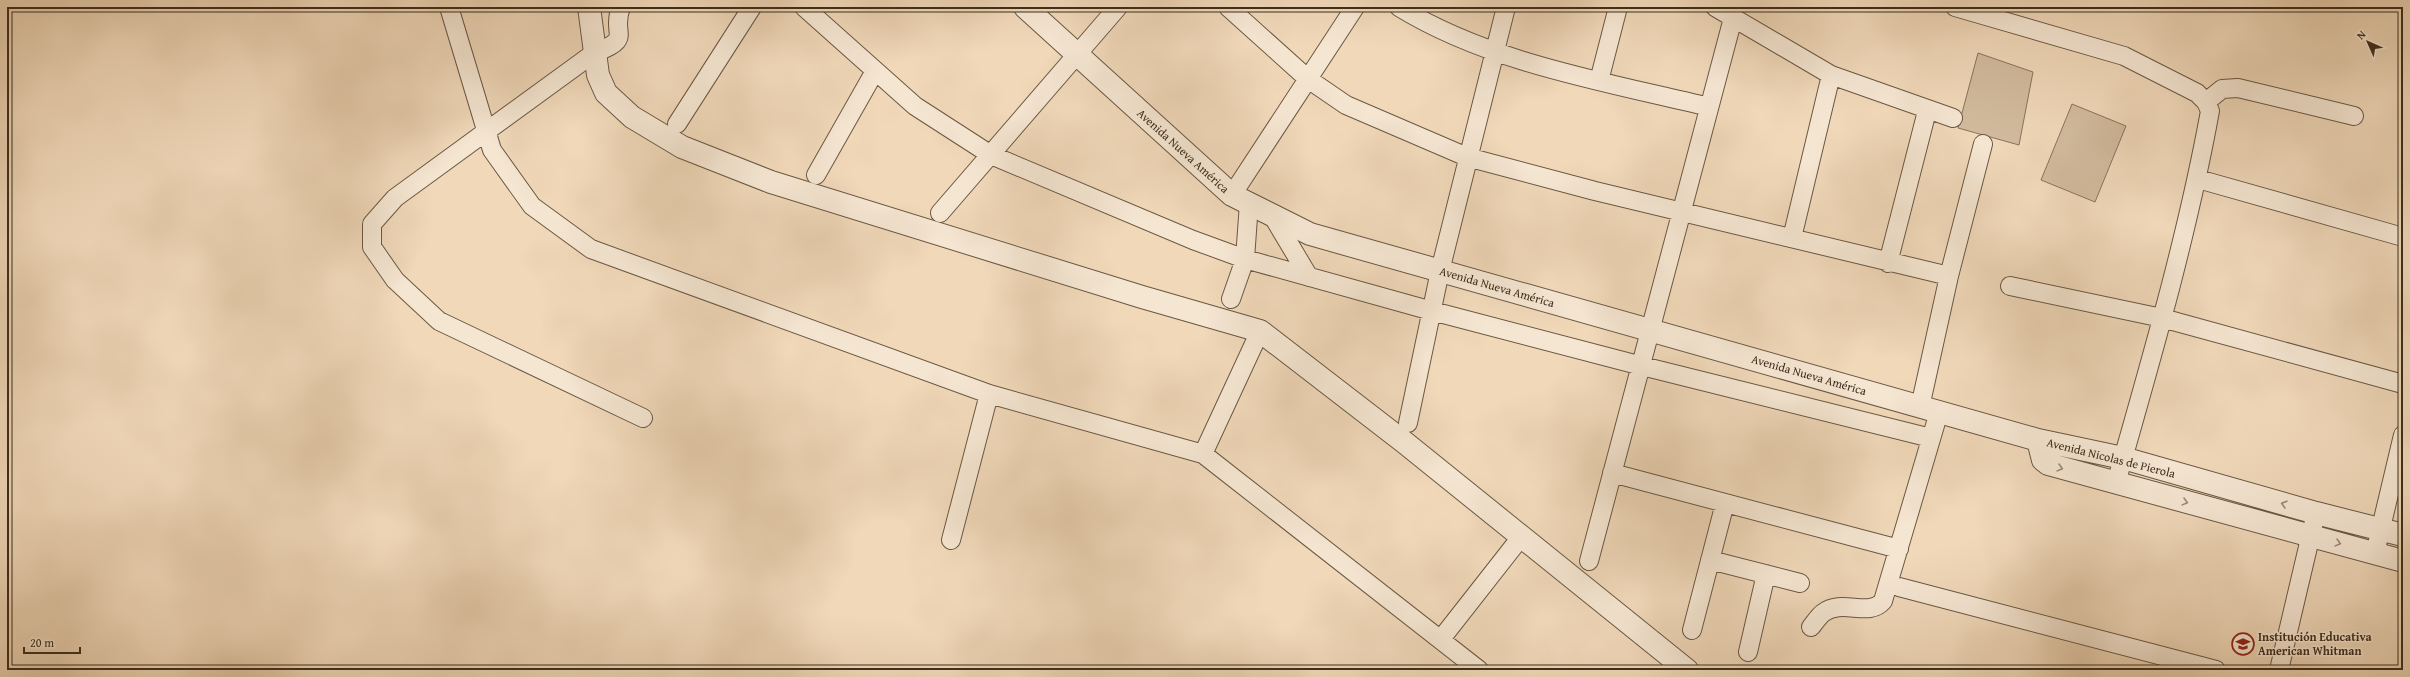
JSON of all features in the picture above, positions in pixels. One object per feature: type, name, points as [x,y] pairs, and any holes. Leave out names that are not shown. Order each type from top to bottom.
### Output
[{"type":"street","points":[[449,7],[492,150],[532,206],[591,249],[989,394],[1203,454],[1479,670]]},
{"type":"street","points":[[589,7],[598,75],[606,93],[632,117],[682,147],[771,182],[1142,297],[1260,331],[1404,442],[1687,670]]},
{"type":"street","points":[[621,7],[618,24],[620,36],[616,43],[594,53],[395,198],[372,224],[372,247],[395,280],[439,321],[643,418]]},
{"type":"street","points":[[677,124],[752,7]]},
{"type":"street","points":[[804,7],[915,106],[991,155],[1194,240],[1245,259],[1432,311],[1642,366],[1931,438]]},
{"type":"street","name":"Avenida Nueva América","points":[[1025,7],[1240,199],[1310,234],[2038,440]]},
{"type":"street","points":[[940,213],[1118,7]]},
{"type":"street","points":[[1228,7],[1308,79],[1346,105],[1360,113],[1467,157],[1888,263],[1949,276]]},
{"type":"street","points":[[1231,299],[1245,259],[1240,199],[1308,79],[1355,7]]},
{"type":"street","points":[[1399,7],[1425,22],[1495,52],[1599,81],[1709,107]]},
{"type":"street","points":[[1408,423],[1440,271],[1467,157],[1506,7]]},
{"type":"street","points":[[1599,81],[1618,7]]},
{"type":"street","points":[[1715,7],[1831,75],[1927,111],[1953,118]]},
{"type":"street","points":[[1955,7],[2124,56],[2197,93],[2206,102],[2210,111],[2198,179],[2162,318],[2116,483]]},
{"type":"street","points":[[1589,561],[1652,331],[1733,18]]},
{"type":"street","points":[[816,175],[875,71]]},
{"type":"street","points":[[1792,238],[1831,75]]},
{"type":"street","points":[[2206,102],[2222,89],[2238,88],[2354,116]]},
{"type":"street","points":[[1888,263],[1927,111]]},
{"type":"street","points":[[1811,627],[1824,612],[1840,605],[1872,608],[1878,606],[1883,601],[1931,438],[1930,409],[1949,276],[1983,144]]},
{"type":"street","points":[[2198,179],[2403,237]]},
{"type":"street","points":[[1272,215],[1309,277]]},
{"type":"street","points":[[2010,286],[2162,318],[2403,384]]},
{"type":"street","points":[[1203,454],[1260,331]]},
{"type":"street","points":[[951,540],[989,394]]},
{"type":"street","points":[[2375,553],[2379,529],[2403,435]]},
{"type":"street","name":"Avenida Nicolas de Pierola","points":[[2403,535],[2316,514],[2123,458],[2038,440],[2043,460],[2048,464],[2403,561]]},
{"type":"street","points":[[1612,474],[1899,549]]},
{"type":"street","points":[[1692,630],[1725,503]]},
{"type":"street","points":[[2279,670],[2316,514]]},
{"type":"street","points":[[1441,640],[1522,537]]},
{"type":"street","points":[[1710,560],[1800,583]]},
{"type":"street","points":[[1748,652],[1766,574]]},
{"type":"street","points":[[1899,587],[2216,670]]},
{"type":"shaded area","points":[[1978,53],[2033,72],[2019,145],[1958,128]]},
{"type":"shaded area","points":[[2072,104],[2126,126],[2095,202],[2041,180]]},
{"type":"place","name":"Institución Educativa American Whitman","points":[[2243,644]]}]
